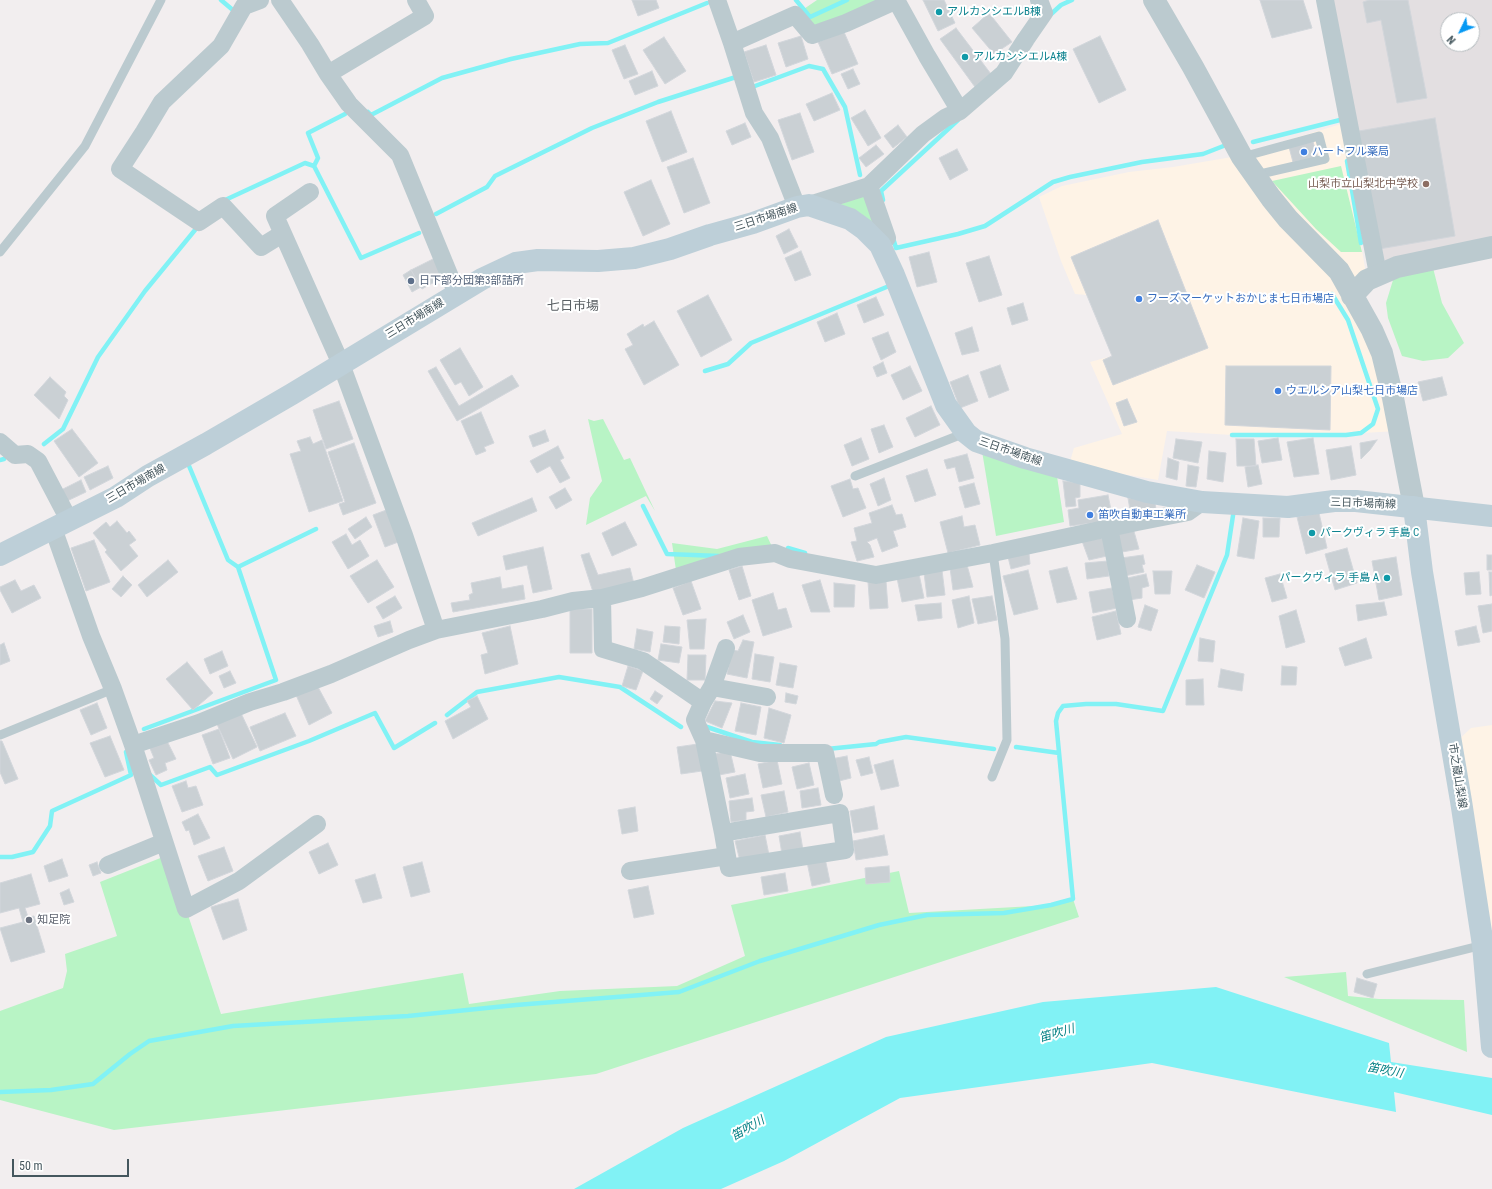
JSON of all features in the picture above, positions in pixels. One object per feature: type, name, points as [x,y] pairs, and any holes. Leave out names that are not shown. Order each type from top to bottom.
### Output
[{"type":"main road","name":"三日市場南線","points":[[0,555],[116,497],[148,476],[206,444],[482,279],[516,264],[538,260],[598,261],[634,258],[670,249],[803,206],[850,219],[864,229],[880,245],[894,275],[946,405],[966,433],[976,441],[1025,458],[1148,492],[1202,502],[1288,507],[1334,501],[1356,501],[1492,516]]},
{"type":"main road","name":"市之蔵山梨線","points":[[1414,507],[1422,572],[1460,794],[1483,945],[1490,1010],[1492,1047]]},
{"type":"street","points":[[260,0],[244,6],[221,46],[162,102],[120,170],[199,222],[223,206],[261,247],[282,234]]},
{"type":"street","points":[[280,0],[349,104],[400,155],[457,294]]},
{"type":"street","points":[[328,74],[425,16],[416,0]]},
{"type":"street","points":[[717,0],[754,113],[770,138],[803,206],[869,186],[923,134],[945,118],[960,111],[1004,73],[1044,13],[1039,0]]},
{"type":"street","points":[[732,43],[795,15],[812,35],[846,23],[897,0],[927,56],[960,111]]},
{"type":"street","points":[[1154,0],[1193,67],[1242,157],[1288,219],[1339,271],[1372,330],[1382,353],[1393,398],[1414,507]]},
{"type":"street","points":[[1325,0],[1378,274]]},
{"type":"street","points":[[869,186],[888,238],[880,245]]},
{"type":"street","points":[[310,192],[275,216],[341,364],[404,535],[436,630]]},
{"type":"street","points":[[1352,296],[1367,280],[1397,266],[1492,247]]},
{"type":"street","points":[[0,442],[15,455],[28,454],[38,461],[61,524],[91,636],[113,689],[133,745],[186,909],[239,881],[317,824]]},
{"type":"street","points":[[133,745],[199,724],[250,702],[283,692],[331,674],[409,640],[436,630],[542,609],[573,601],[602,598],[642,588],[740,557],[775,553],[790,559],[876,575],[993,553],[1188,512],[1202,502]]},
{"type":"street","points":[[1109,528],[1127,619]]},
{"type":"street","points":[[602,598],[603,649],[643,661],[707,694],[767,697]]},
{"type":"street","points":[[724,833],[840,813],[845,850],[729,868],[724,833],[704,740],[695,720],[726,648]]},
{"type":"street","points":[[704,740],[760,753],[825,753],[834,795]]},
{"type":"street","points":[[108,866],[164,842]]},
{"type":"street","points":[[630,871],[727,856]]},
{"type":"lane","points":[[0,252],[85,146],[161,0]]},
{"type":"lane","points":[[1242,157],[1319,136],[1325,159],[1255,176]]},
{"type":"lane","points":[[855,476],[966,433]]},
{"type":"lane","points":[[992,778],[1007,740],[1005,639],[993,553]]},
{"type":"lane","points":[[0,735],[113,689]]},
{"type":"lane","points":[[1367,974],[1483,945]]},
{"type":"shaded area","name":"山梨市立山梨北中学校","points":[[1327,0],[1492,0],[1492,247],[1378,274]]},
{"type":"shaded area","points":[[1341,124],[1367,280],[1352,296],[1399,431],[1346,435],[1232,435],[1167,431],[1158,480],[1069,465],[1074,448],[1122,434],[1090,362],[1112,356],[1087,295],[1075,294],[1061,261],[1039,197],[1062,186],[1129,172],[1173,167],[1232,157]]},
{"type":"shaded area","points":[[1492,725],[1492,941],[1452,746],[1471,728]]},
{"type":"green space","points":[[817,0],[897,0],[812,35],[795,15]]},
{"type":"green space","points":[[1341,166],[1362,252],[1341,252],[1316,229],[1272,181]]},
{"type":"green space","points":[[872,193],[885,232],[832,207]]},
{"type":"green space","points":[[1431,260],[1442,303],[1464,343],[1448,358],[1423,361],[1402,356],[1388,318],[1386,303],[1397,267]]},
{"type":"green space","points":[[588,419],[594,421],[603,419],[624,460],[630,458],[655,511],[646,496],[586,525],[590,498],[602,481]]},
{"type":"green space","points":[[981,445],[1056,470],[1064,522],[996,536]]},
{"type":"green space","points":[[767,536],[775,553],[677,577],[672,543],[717,549]]},
{"type":"green space","points":[[168,855],[221,1014],[463,973],[469,1004],[560,991],[677,986],[745,956],[731,905],[899,871],[909,913],[1051,905],[1073,899],[1079,917],[596,1074],[114,1130],[0,1100],[0,1011],[63,988],[67,971],[65,954],[117,936],[100,882]]},
{"type":"green space","points":[[1346,972],[1348,996],[1379,999],[1464,1000],[1467,1052],[1284,977]]},
{"type":"water","name":"笛吹川","points":[[1216,987],[1389,1043],[1391,1062],[1492,1078],[1492,1115],[1394,1092],[1396,1112],[1152,1063],[900,1098],[784,1161],[721,1189],[574,1189],[683,1128],[886,1037],[1043,1002]]},
{"type":"building","points":[[632,0],[656,0],[659,8],[638,16]]},
{"type":"building","name":"アルカンシエルB棟","points":[[923,0],[944,0],[955,23],[938,31]]},
{"type":"building","points":[[1260,0],[1303,0],[1312,28],[1272,38]]},
{"type":"building","points":[[1369,0],[1408,0],[1427,98],[1397,103],[1381,20],[1367,23],[1363,2]]},
{"type":"building","points":[[989,13],[1012,42],[994,54],[972,28]]},
{"type":"building","name":"アルカンシエルA棟","points":[[956,28],[991,74],[975,87],[940,39]]},
{"type":"building","points":[[844,32],[858,64],[832,74],[818,42]]},
{"type":"building","points":[[801,36],[808,59],[786,67],[778,43]]},
{"type":"building","points":[[1100,36],[1126,90],[1099,103],[1073,49]]},
{"type":"building","points":[[664,37],[686,71],[665,84],[643,50]]},
{"type":"building","points":[[625,45],[638,74],[624,79],[612,50]]},
{"type":"building","points":[[766,45],[776,75],[754,82],[744,52]]},
{"type":"building","points":[[853,69],[860,84],[848,89],[841,74]]},
{"type":"building","points":[[652,71],[658,86],[635,95],[629,81]]},
{"type":"building","points":[[832,93],[840,110],[814,121],[806,104]]},
{"type":"building","points":[[865,110],[881,138],[868,146],[851,118]]},
{"type":"building","points":[[671,111],[687,152],[662,162],[646,121]]},
{"type":"building","points":[[800,113],[814,152],[792,160],[778,120]]},
{"type":"building","points":[[1435,118],[1455,236],[1379,249],[1359,131]]},
{"type":"building","points":[[745,123],[751,137],[732,145],[726,131]]},
{"type":"building","points":[[898,125],[907,137],[893,148],[884,136]]},
{"type":"building","name":"ハートフル薬局","points":[[1313,142],[1318,157],[1293,162],[1289,147]]},
{"type":"building","points":[[876,145],[884,154],[866,167],[859,158]]},
{"type":"building","points":[[957,149],[968,170],[950,180],[939,158]]},
{"type":"building","points":[[693,158],[710,203],[684,213],[667,167]]},
{"type":"building","points":[[651,180],[670,224],[643,236],[624,192]]},
{"type":"building","name":"フーズマーケットおかじま七日市場店","points":[[1158,220],[1208,348],[1113,385],[1103,360],[1112,356],[1071,257]]},
{"type":"building","points":[[789,229],[798,247],[784,254],[776,236]]},
{"type":"building","points":[[801,251],[811,275],[795,281],[785,258]]},
{"type":"building","points":[[929,252],[937,282],[917,287],[909,257]]},
{"type":"building","points":[[989,256],[1002,295],[979,302],[966,263]]},
{"type":"building","points":[[437,257],[447,275],[422,289],[411,270]]},
{"type":"building","points":[[411,270],[421,287],[412,292],[403,275]]},
{"type":"building","points":[[708,295],[732,340],[701,357],[677,311]]},
{"type":"building","points":[[876,297],[884,315],[864,323],[857,305]]},
{"type":"building","points":[[1023,303],[1028,320],[1012,325],[1007,308]]},
{"type":"building","points":[[837,313],[845,334],[825,342],[817,322]]},
{"type":"building","points":[[654,321],[679,365],[644,385],[625,349],[633,345],[627,334],[643,324],[644,327]]},
{"type":"building","points":[[972,327],[979,351],[962,355],[955,333]]},
{"type":"building","points":[[888,332],[896,352],[881,360],[872,338]]},
{"type":"building","points":[[460,348],[483,387],[469,396],[461,382],[455,385],[440,360]]},
{"type":"building","points":[[883,362],[887,373],[877,377],[873,367]]},
{"type":"building","points":[[1000,365],[1009,390],[989,398],[980,372]]},
{"type":"building","points":[[910,366],[922,391],[903,400],[891,375]]},
{"type":"building","name":"ウエルシア山梨七日市場店","points":[[1226,366],[1331,366],[1330,430],[1225,425]]},
{"type":"building","points":[[436,367],[459,406],[512,375],[519,386],[457,421],[428,371]]},
{"type":"building","points":[[968,375],[978,401],[960,408],[950,382]]},
{"type":"building","points":[[50,377],[66,392],[64,396],[68,400],[59,419],[34,395]]},
{"type":"building","points":[[1442,377],[1447,395],[1423,401],[1418,382]]},
{"type":"building","points":[[1127,399],[1137,422],[1124,426],[1116,403]]},
{"type":"building","points":[[339,401],[353,439],[326,449],[313,410]]},
{"type":"building","points":[[931,406],[940,425],[915,437],[906,418]]},
{"type":"building","points":[[481,412],[494,443],[484,447],[486,451],[476,455],[461,421]]},
{"type":"building","points":[[884,425],[893,447],[879,453],[871,429]]},
{"type":"building","points":[[72,429],[98,463],[79,477],[54,441]]},
{"type":"building","points":[[545,430],[549,441],[533,447],[529,436]]},
{"type":"building","points":[[310,437],[313,444],[322,440],[343,501],[309,512],[290,454],[301,451],[297,441]]},
{"type":"building","points":[[861,438],[869,459],[852,466],[844,445]]},
{"type":"building","points":[[1278,438],[1282,460],[1262,463],[1258,441]]},
{"type":"building","points":[[1313,438],[1319,474],[1294,477],[1287,442]]},
{"type":"building","points":[[1176,439],[1202,442],[1198,463],[1173,458]]},
{"type":"building","points":[[1236,439],[1254,439],[1256,466],[1237,466]]},
{"type":"building","points":[[1377,440],[1370,450],[1361,459],[1360,443]]},
{"type":"building","points":[[354,443],[376,503],[343,515],[339,504],[345,502],[328,452]]},
{"type":"building","points":[[558,446],[564,458],[560,460],[570,478],[560,483],[550,466],[537,473],[530,461]]},
{"type":"building","points":[[1351,446],[1356,475],[1331,480],[1326,450]]},
{"type":"building","points":[[1209,451],[1226,453],[1223,482],[1207,479]]},
{"type":"building","points":[[967,454],[974,478],[959,482],[955,467],[947,469],[944,460]]},
{"type":"building","points":[[1168,458],[1179,462],[1177,480],[1166,477]]},
{"type":"building","points":[[1188,465],[1199,467],[1196,487],[1186,486]]},
{"type":"building","points":[[1258,465],[1262,484],[1248,487],[1245,467]]},
{"type":"building","points":[[108,466],[113,478],[90,490],[84,477]]},
{"type":"building","points":[[927,469],[936,495],[915,502],[906,476]]},
{"type":"building","points":[[884,478],[891,500],[878,506],[870,484]]},
{"type":"building","points":[[850,479],[853,489],[858,488],[866,508],[843,517],[831,486]]},
{"type":"building","points":[[81,480],[86,492],[67,501],[61,490]]},
{"type":"building","points":[[1063,481],[1080,483],[1080,497],[1075,498],[1076,506],[1066,507]]},
{"type":"building","points":[[974,483],[980,504],[965,508],[959,487]]},
{"type":"building","points":[[565,488],[572,500],[556,509],[549,497]]},
{"type":"building","name":"笛吹自動車工業所","points":[[1108,495],[1113,520],[1070,526],[1068,510],[1079,508],[1078,500]]},
{"type":"building","points":[[532,498],[537,511],[478,536],[472,523]]},
{"type":"building","points":[[1128,498],[1155,502],[1156,510],[1131,516]]},
{"type":"building","points":[[892,505],[896,515],[902,514],[906,527],[893,531],[898,546],[882,552],[877,538],[867,542],[870,545],[874,557],[857,561],[851,542],[857,541],[854,528],[872,523],[869,513]]},
{"type":"building","points":[[389,509],[401,541],[385,547],[373,515]]},
{"type":"building","name":"パークヴィラ 手島 C","points":[[1319,513],[1327,548],[1306,554],[1297,517]]},
{"type":"building","points":[[962,516],[964,527],[975,525],[980,545],[948,553],[940,522]]},
{"type":"building","points":[[366,517],[372,527],[355,539],[348,529]]},
{"type":"building","points":[[1243,518],[1259,521],[1254,559],[1237,556]]},
{"type":"building","points":[[1263,518],[1280,518],[1279,537],[1263,537]]},
{"type":"building","points":[[117,521],[127,533],[129,531],[136,540],[129,545],[138,556],[121,571],[105,552],[107,550],[93,533],[106,522],[110,527]]},
{"type":"building","points":[[625,522],[637,545],[612,556],[602,533]]},
{"type":"building","points":[[1133,528],[1139,549],[1122,552],[1118,534]]},
{"type":"building","points":[[346,534],[352,545],[360,540],[369,556],[348,569],[332,542]]},
{"type":"building","points":[[1104,538],[1107,556],[1089,560],[1082,541]]},
{"type":"building","points":[[94,540],[110,582],[86,591],[71,548]]},
{"type":"building","points":[[543,547],[552,589],[533,593],[527,565],[506,570],[503,556]]},
{"type":"building","points":[[1347,548],[1357,583],[1335,590],[1325,554]]},
{"type":"building","points":[[589,553],[598,575],[630,568],[634,584],[593,592],[581,555]]},
{"type":"building","points":[[1029,553],[1030,564],[1011,569],[1008,557]]},
{"type":"building","points":[[1143,555],[1145,564],[1142,565],[1144,572],[1124,576],[1121,558]]},
{"type":"building","points":[[1487,555],[1492,555],[1492,570],[1487,570]]},
{"type":"building","name":"パークヴィラ 手島 A","points":[[1396,557],[1402,595],[1379,600],[1372,561]]},
{"type":"building","points":[[168,560],[178,572],[147,597],[138,585]]},
{"type":"building","points":[[377,560],[394,587],[368,603],[350,576]]},
{"type":"building","points":[[1108,561],[1109,576],[1087,579],[1085,563]]},
{"type":"building","points":[[967,565],[973,587],[953,590],[950,568]]},
{"type":"building","points":[[1197,565],[1215,572],[1204,598],[1185,590]]},
{"type":"building","points":[[742,566],[751,596],[739,600],[729,570]]},
{"type":"building","points":[[1067,567],[1077,599],[1057,603],[1049,571]]},
{"type":"building","points":[[942,570],[945,595],[927,597],[924,573]]},
{"type":"building","points":[[1028,570],[1038,609],[1014,615],[1003,576]]},
{"type":"building","points":[[1153,571],[1172,571],[1170,594],[1155,594]]},
{"type":"building","points":[[1479,572],[1481,594],[1466,595],[1464,573]]},
{"type":"building","points":[[1489,572],[1492,572],[1492,595],[1490,596]]},
{"type":"building","points":[[919,574],[924,598],[902,602],[897,578]]},
{"type":"building","points":[[1146,574],[1149,586],[1142,588],[1142,598],[1129,600],[1123,579]]},
{"type":"building","points":[[1280,574],[1287,598],[1272,602],[1265,578]]},
{"type":"building","points":[[123,576],[132,585],[121,597],[112,589]]},
{"type":"building","points":[[500,577],[502,589],[523,585],[525,599],[453,612],[451,603],[470,600],[469,595],[473,593],[471,583]]},
{"type":"building","points":[[15,580],[21,591],[34,585],[41,598],[12,613],[0,590],[0,587]]},
{"type":"building","points":[[820,580],[830,612],[811,612],[802,585]]},
{"type":"building","points":[[691,581],[701,609],[683,615],[673,588]]},
{"type":"building","points":[[886,581],[888,608],[870,609],[868,582]]},
{"type":"building","points":[[834,583],[855,585],[854,607],[834,607]]},
{"type":"building","points":[[1112,588],[1117,608],[1093,613],[1089,592]]},
{"type":"building","points":[[773,593],[778,610],[786,608],[792,627],[763,636],[752,600]]},
{"type":"building","points":[[395,596],[402,608],[383,619],[376,607]]},
{"type":"building","points":[[969,596],[974,623],[958,628],[952,600]]},
{"type":"building","points":[[992,596],[997,620],[978,624],[972,599]]},
{"type":"building","points":[[1384,602],[1387,615],[1358,621],[1356,605]]},
{"type":"building","points":[[941,603],[942,618],[918,621],[915,605]]},
{"type":"building","points":[[1492,604],[1492,631],[1483,633],[1478,606]]},
{"type":"building","points":[[1145,605],[1158,610],[1151,631],[1138,627]]},
{"type":"building","points":[[570,609],[592,609],[592,653],[570,653]]},
{"type":"building","points":[[1296,610],[1305,642],[1286,648],[1279,616]]},
{"type":"building","points":[[1116,611],[1121,634],[1097,640],[1092,617]]},
{"type":"building","points":[[743,615],[750,632],[734,639],[727,622]]},
{"type":"building","points":[[706,619],[704,649],[690,649],[687,620]]},
{"type":"building","points":[[390,621],[393,632],[378,637],[374,626]]},
{"type":"building","points":[[510,626],[518,664],[485,674],[481,655],[488,653],[482,633]]},
{"type":"building","points":[[665,626],[680,627],[679,644],[663,642]]},
{"type":"building","points":[[1476,626],[1480,642],[1458,646],[1455,631]]},
{"type":"building","points":[[637,629],[653,632],[650,652],[634,649]]},
{"type":"building","points":[[1200,638],[1215,641],[1213,662],[1198,661]]},
{"type":"building","points":[[1366,638],[1372,658],[1345,666],[1339,648]]},
{"type":"building","points":[[743,640],[754,642],[747,678],[727,674],[732,650],[738,651]]},
{"type":"building","points":[[4,643],[10,661],[0,665],[0,645]]},
{"type":"building","points":[[661,644],[682,647],[679,663],[658,660]]},
{"type":"building","points":[[222,651],[228,666],[210,674],[204,659]]},
{"type":"building","points":[[755,654],[774,657],[770,682],[752,679]]},
{"type":"building","points":[[688,655],[706,655],[705,680],[687,680]]},
{"type":"building","points":[[187,662],[213,693],[193,710],[166,679]]},
{"type":"building","points":[[780,663],[797,666],[793,688],[776,685]]},
{"type":"building","points":[[628,666],[643,671],[636,690],[622,686]]},
{"type":"building","points":[[1282,666],[1297,667],[1296,685],[1281,685]]},
{"type":"building","points":[[1221,669],[1244,674],[1242,691],[1218,687]]},
{"type":"building","points":[[230,671],[236,683],[224,688],[219,676]]},
{"type":"building","points":[[1203,679],[1204,705],[1186,705],[1186,680]]},
{"type":"building","points":[[318,687],[332,713],[309,725],[296,695]]},
{"type":"building","points":[[655,691],[663,696],[657,704],[650,699]]},
{"type":"building","points":[[786,693],[798,696],[796,704],[785,702]]},
{"type":"building","points":[[477,696],[488,719],[453,739],[445,721],[471,707],[467,701]]},
{"type":"building","points":[[715,701],[732,703],[722,728],[705,721]]},
{"type":"building","points":[[97,703],[107,728],[91,735],[80,710]]},
{"type":"building","points":[[741,703],[761,707],[756,735],[735,731]]},
{"type":"building","points":[[769,708],[791,715],[784,743],[764,738]]},
{"type":"building","points":[[240,711],[257,747],[233,759],[216,722]]},
{"type":"building","points":[[285,713],[296,736],[260,751],[250,727]]},
{"type":"building","points":[[219,729],[230,758],[213,764],[202,735]]},
{"type":"building","points":[[110,736],[124,770],[105,777],[90,743]]},
{"type":"building","points":[[166,739],[176,759],[165,763],[167,770],[156,775],[149,760],[154,758],[149,746]]},
{"type":"building","points":[[0,741],[2,741],[18,779],[5,784],[0,772]]},
{"type":"building","points":[[698,744],[702,771],[681,774],[677,747]]},
{"type":"building","points":[[730,751],[735,772],[719,775],[715,754]]},
{"type":"building","points":[[847,756],[851,778],[835,782],[831,759]]},
{"type":"building","points":[[869,757],[873,773],[861,776],[856,760]]},
{"type":"building","points":[[777,760],[782,784],[763,788],[758,764]]},
{"type":"building","points":[[893,760],[899,786],[881,790],[874,765]]},
{"type":"building","points":[[809,763],[814,785],[797,789],[792,767]]},
{"type":"building","points":[[745,774],[749,794],[730,798],[726,778]]},
{"type":"building","points":[[186,781],[188,788],[196,786],[203,805],[182,812],[172,786]]},
{"type":"building","points":[[818,788],[821,805],[802,808],[800,791]]},
{"type":"building","points":[[784,791],[788,812],[766,817],[761,795]]},
{"type":"building","points":[[752,798],[754,811],[746,812],[746,820],[731,822],[729,801]]},
{"type":"building","points":[[874,806],[878,829],[854,833],[850,811]]},
{"type":"building","points":[[635,807],[638,831],[622,834],[618,810]]},
{"type":"building","points":[[198,814],[210,838],[194,845],[189,830],[186,831],[182,822]]},
{"type":"building","points":[[800,832],[803,850],[782,854],[779,836]]},
{"type":"building","points":[[765,835],[769,855],[740,861],[735,841]]},
{"type":"building","points":[[884,835],[888,855],[856,860],[853,841]]},
{"type":"building","points":[[328,843],[338,865],[319,874],[309,852]]},
{"type":"building","points":[[224,847],[233,871],[208,881],[198,856]]},
{"type":"building","points":[[825,858],[830,882],[812,886],[807,862]]},
{"type":"building","points":[[62,859],[68,876],[49,882],[44,866]]},
{"type":"building","points":[[97,862],[101,873],[93,876],[89,865]]},
{"type":"building","points":[[422,862],[430,892],[411,897],[403,867]]},
{"type":"building","points":[[889,866],[890,882],[866,884],[865,868]]},
{"type":"building","points":[[785,873],[788,891],[764,895],[761,877]]},
{"type":"building","name":"知足院","points":[[31,874],[40,904],[25,908],[28,917],[34,916],[45,952],[11,962],[0,928],[23,922],[19,908],[0,913],[0,883]]},
{"type":"building","points":[[375,874],[382,898],[363,903],[355,880]]},
{"type":"building","points":[[648,886],[654,914],[634,918],[628,890]]},
{"type":"building","points":[[69,889],[74,902],[64,905],[60,893]]},
{"type":"building","points":[[238,899],[247,930],[223,940],[211,907]]},
{"type":"building","points":[[1357,978],[1377,984],[1373,998],[1354,992]]},
{"type":"waterway","points":[[221,0],[234,11]]},
{"type":"waterway","points":[[796,0],[810,17],[847,0]]},
{"type":"waterway","points":[[1049,16],[1061,5],[1072,0]]},
{"type":"waterway","points":[[368,112],[371,115],[442,78],[511,59],[580,44],[608,43],[707,3]]},
{"type":"waterway","points":[[755,86],[809,66],[823,69],[845,107],[860,175]]},
{"type":"waterway","points":[[436,214],[487,187],[495,176],[592,128],[658,102],[736,77]]},
{"type":"waterway","points":[[223,201],[305,163],[314,166],[318,158],[308,133],[345,114]]},
{"type":"waterway","points":[[883,200],[881,191],[958,120]]},
{"type":"waterway","points":[[1253,142],[1340,120]]},
{"type":"waterway","points":[[893,238],[896,248],[958,234],[985,226],[1053,182],[1142,162],[1203,154],[1226,145]]},
{"type":"waterway","points":[[1347,161],[1361,243]]},
{"type":"waterway","points":[[314,166],[361,258],[419,233]]},
{"type":"waterway","points":[[44,444],[63,429],[98,357],[145,291],[195,230]]},
{"type":"waterway","points":[[705,371],[728,364],[751,343],[889,286]]},
{"type":"waterway","points":[[1232,435],[1346,435],[1361,433],[1373,424],[1378,409],[1348,320],[1332,294]]},
{"type":"waterway","points":[[0,460],[4,459]]},
{"type":"waterway","points":[[187,461],[228,560],[238,567]]},
{"type":"waterway","points":[[643,506],[667,554],[719,556]]},
{"type":"waterway","points":[[0,1092],[51,1090],[93,1084],[130,1054],[149,1041],[233,1026],[408,1016],[516,1005],[679,992],[760,961],[879,925],[927,915],[1004,913],[1051,905],[1073,899],[1056,721],[1058,713],[1063,706],[1086,704],[1116,704],[1163,711],[1227,555],[1234,509]]},
{"type":"waterway","points":[[144,729],[276,680],[238,567],[316,529]]},
{"type":"waterway","points":[[788,548],[805,553]]},
{"type":"waterway","points":[[447,715],[477,692],[559,677],[620,687],[681,727]]},
{"type":"waterway","points":[[149,774],[161,785],[210,767],[217,775],[309,741],[375,713],[394,748],[435,723]]},
{"type":"waterway","points":[[704,726],[752,742],[780,745]]},
{"type":"waterway","points":[[827,749],[876,744],[879,742],[906,737],[994,749]]},
{"type":"waterway","points":[[1016,747],[1059,753]]},
{"type":"waterway","points":[[0,857],[12,857],[33,852],[50,826],[52,811],[131,775],[126,752]]},
{"type":"place","name":"アルカンシエルB棟","points":[[939,12]]},
{"type":"place","name":"アルカンシエルA棟","points":[[965,57]]},
{"type":"place","name":"ハートフル薬局","points":[[1304,152]]},
{"type":"place","name":"山梨市立山梨北中学校","points":[[1426,184]]},
{"type":"place","name":"日下部分団第3部詰所","points":[[411,281]]},
{"type":"place","name":"フーズマーケットおかじま七日市場店","points":[[1139,299]]},
{"type":"place","name":"ウエルシア山梨七日市場店","points":[[1278,391]]},
{"type":"place","name":"笛吹自動車工業所","points":[[1090,515]]},
{"type":"place","name":"パークヴィラ 手島 C","points":[[1312,533]]},
{"type":"place","name":"パークヴィラ 手島 A","points":[[1387,578]]},
{"type":"place","name":"知足院","points":[[29,920]]},
{"type":"district","name":"七日市場","points":[[573,307]]}]
